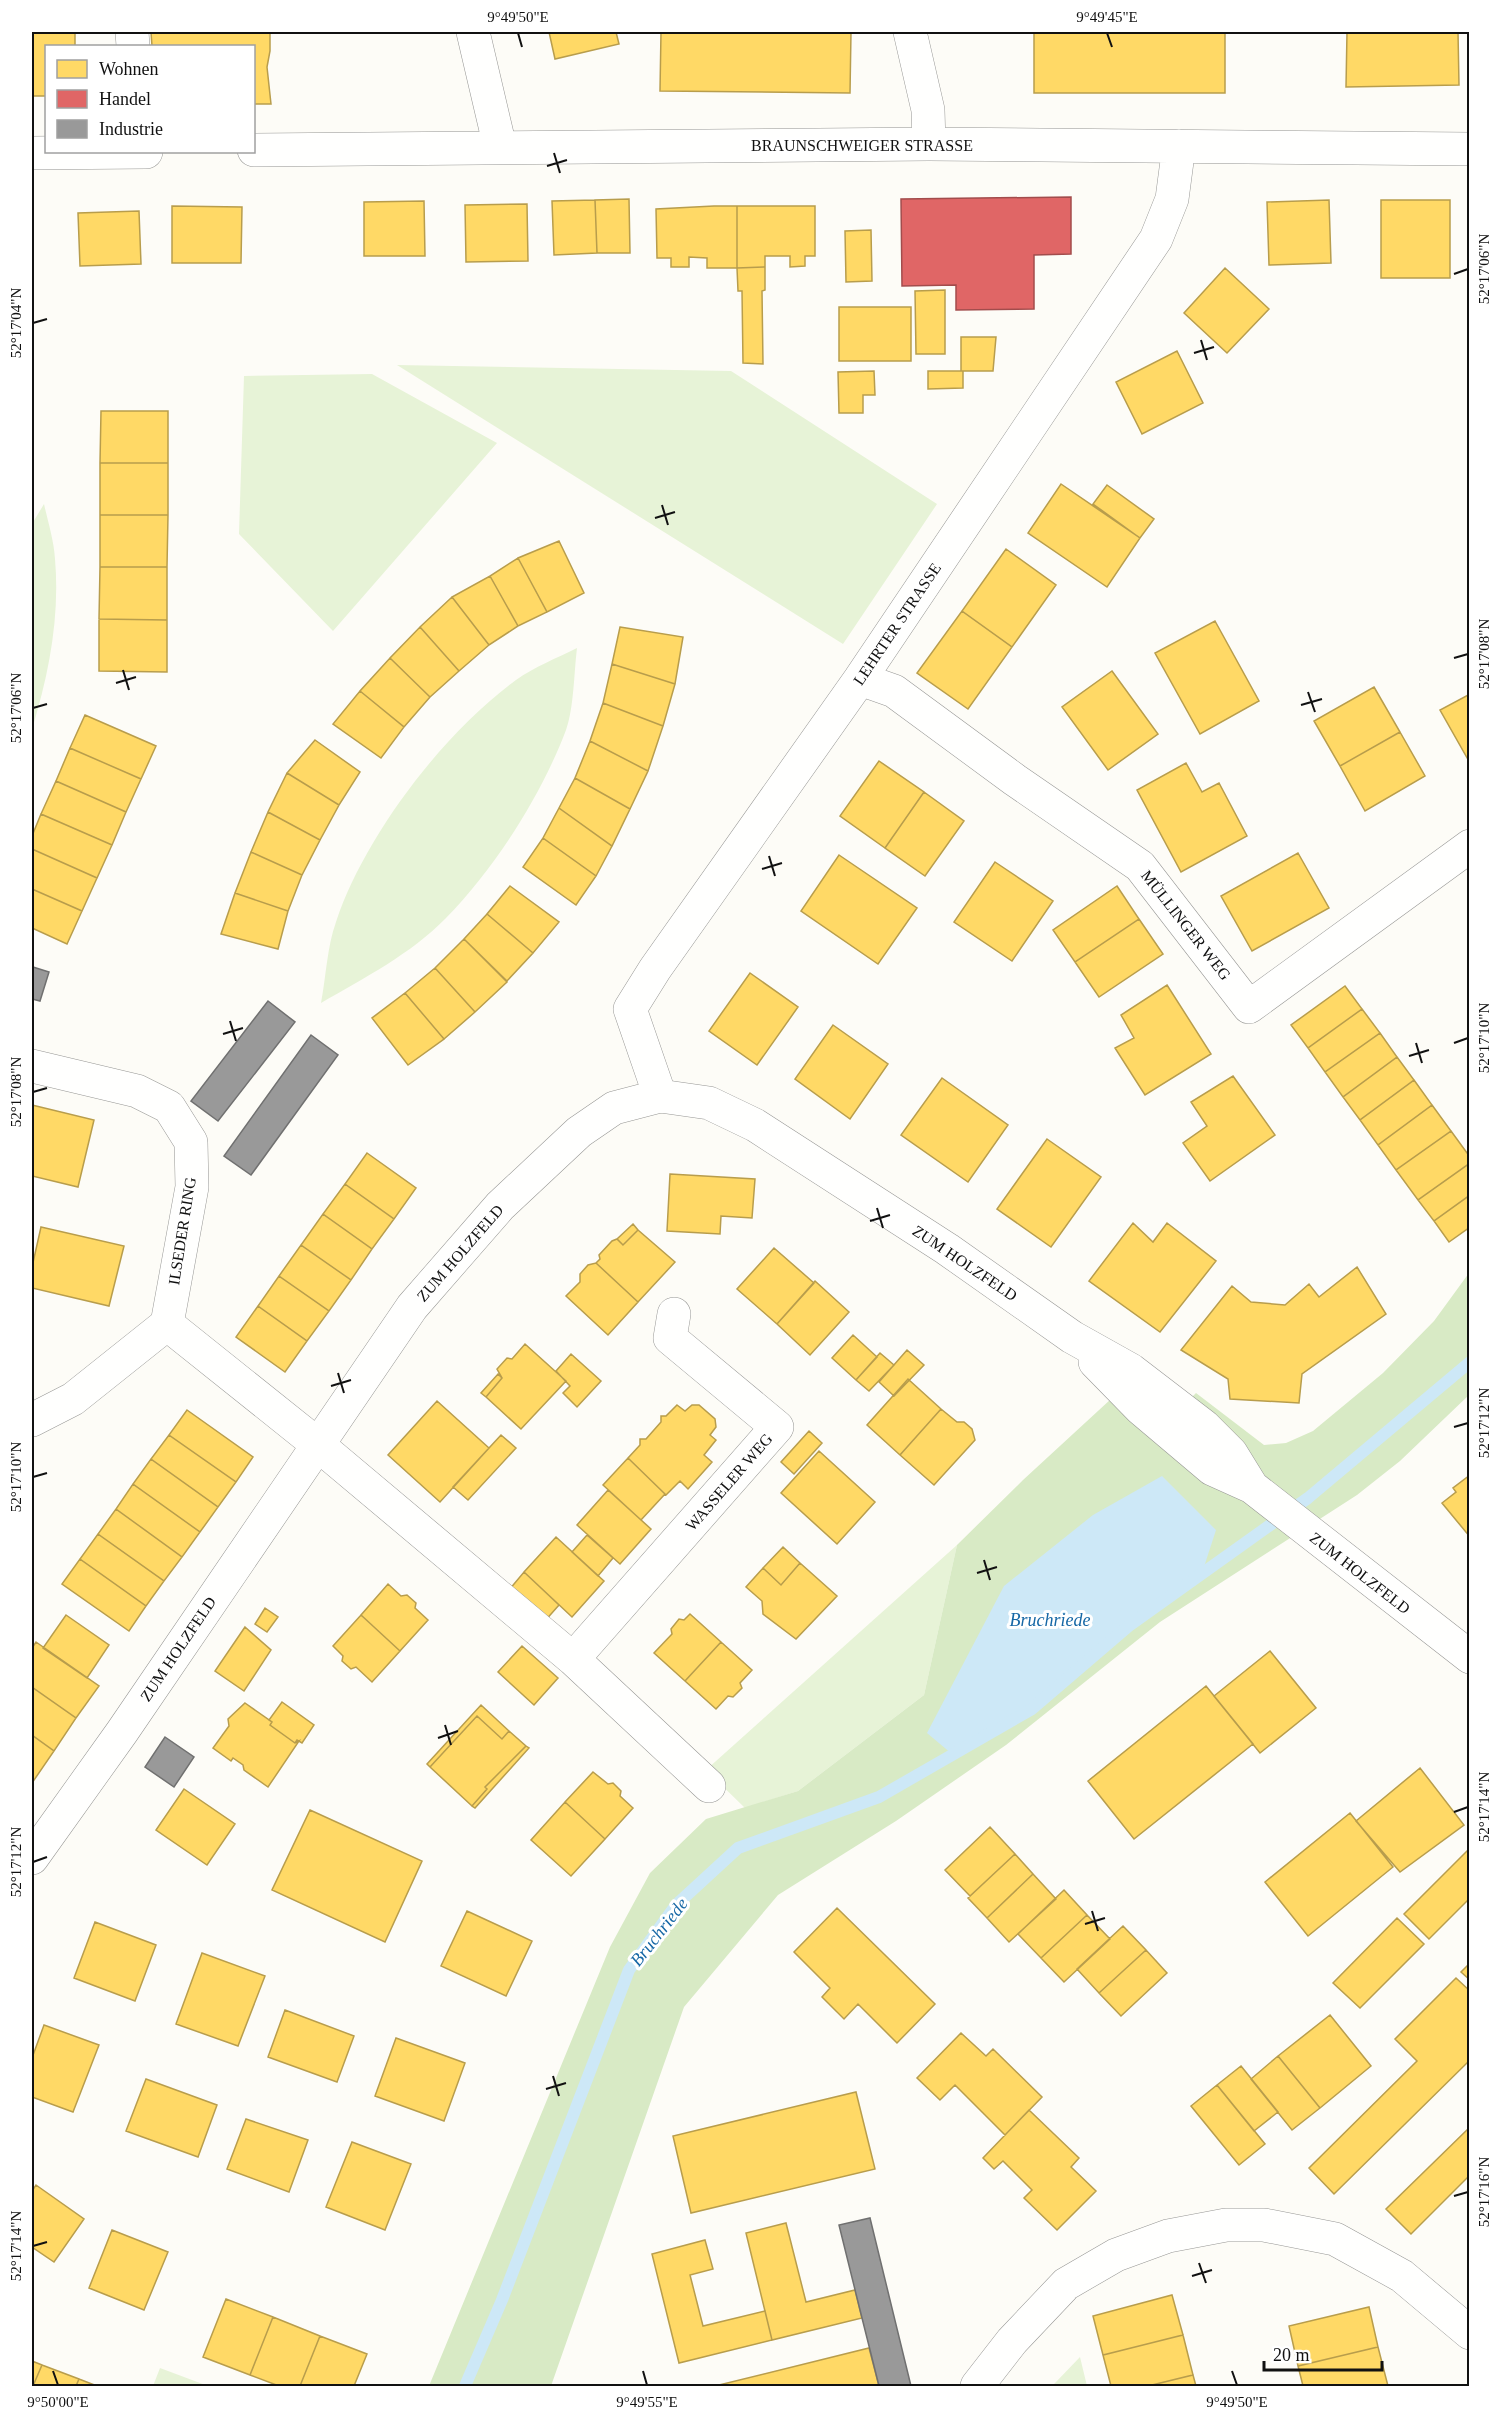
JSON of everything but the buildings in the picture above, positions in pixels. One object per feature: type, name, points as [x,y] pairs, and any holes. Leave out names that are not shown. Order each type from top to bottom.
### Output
[{"type":"street","points":[[473,32],[500,147]]},
{"type":"street","points":[[910,32],[928,110],[929,144]]},
{"type":"street","name":"BRAUNSCHWEIGER STRASSE","points":[[255,150],[929,144],[1470,149]]},
{"type":"street","name":"LEHRTER STRASSE","points":[[660,1096],[630,1009],[655,969],[860,680],[1156,239],[1172,199],[1179,146]]},
{"type":"street","name":"MÜLLINGER WEG","points":[[860,680],[894,691],[1015,780],[1140,866],[1249,1007],[1470,846]]},
{"type":"street","name":"ILSEDER RING","points":[[32,1066],[137,1091],[169,1107],[191,1142],[192,1187],[167,1324]]},
{"type":"street","name":"ZUM HOLZFELD","points":[[32,1858],[122,1732],[412,1307],[500,1206],[588,1126],[614,1108],[660,1096],[709,1104],[755,1125],[947,1249],[1071,1337],[1131,1370],[1204,1426],[1231,1453],[1252,1487],[1331,1551],[1470,1657]]},
{"type":"street","name":"WASSELER WEG","points":[[573,1659],[777,1427],[670,1338],[674,1314]]},
{"type":"street","points":[[32,1420],[73,1399],[167,1324],[317,1444],[573,1659],[709,1786]]},
{"type":"street","points":[[978,2386],[1012,2341],[1066,2284],[1116,2255],[1168,2236],[1226,2224],[1264,2224],[1335,2240],[1402,2276],[1470,2333]]},
{"type":"green space","points":[[397,365],[731,371],[937,504],[843,644]]},
{"type":"green space","points":[[372,374],[497,443],[333,631],[239,534],[244,376]]},
{"type":"green space","points":[[44,504],[54,552],[56,602],[52,645],[32,729],[32,524]]},
{"type":"green space","points":[[577,648],[572,701],[566,730],[544,780],[499,854],[446,918],[418,943],[386,965],[321,1003],[333,932],[349,889],[386,822],[409,789],[434,757],[488,702],[523,675]]},
{"type":"green space","points":[[1469,1273],[1469,1395],[1400,1461],[1357,1495],[1160,1622],[1006,1745],[896,1821],[778,1895],[684,2007],[551,2386],[429,2386],[610,1947],[650,1873],[706,1819],[798,1791],[924,1695],[957,1545],[1111,1399],[1181,1408],[1196,1393],[1264,1445],[1286,1443],[1313,1431],[1383,1373],[1434,1321]]},
{"type":"green space","points":[[957,1545],[924,1695],[798,1791],[745,1808],[706,1770]]},
{"type":"green space","points":[[1080,2357],[1087,2386],[1052,2386],[1055,2383]]},
{"type":"green space","points":[[160,2368],[208,2386],[153,2386]]},
{"type":"water","name":"Bruchriede","points":[[1162,1476],[1216,1530],[1202,1573],[1130,1625],[1032,1709],[952,1754],[927,1733],[1004,1586],[1093,1515]]},
{"type":"waterway","name":"Bruchriede","points":[[465,2386],[502,2300],[629,1970],[676,1905],[738,1848],[879,1797],[1032,1709],[1130,1625],[1308,1498],[1470,1362]]}]
